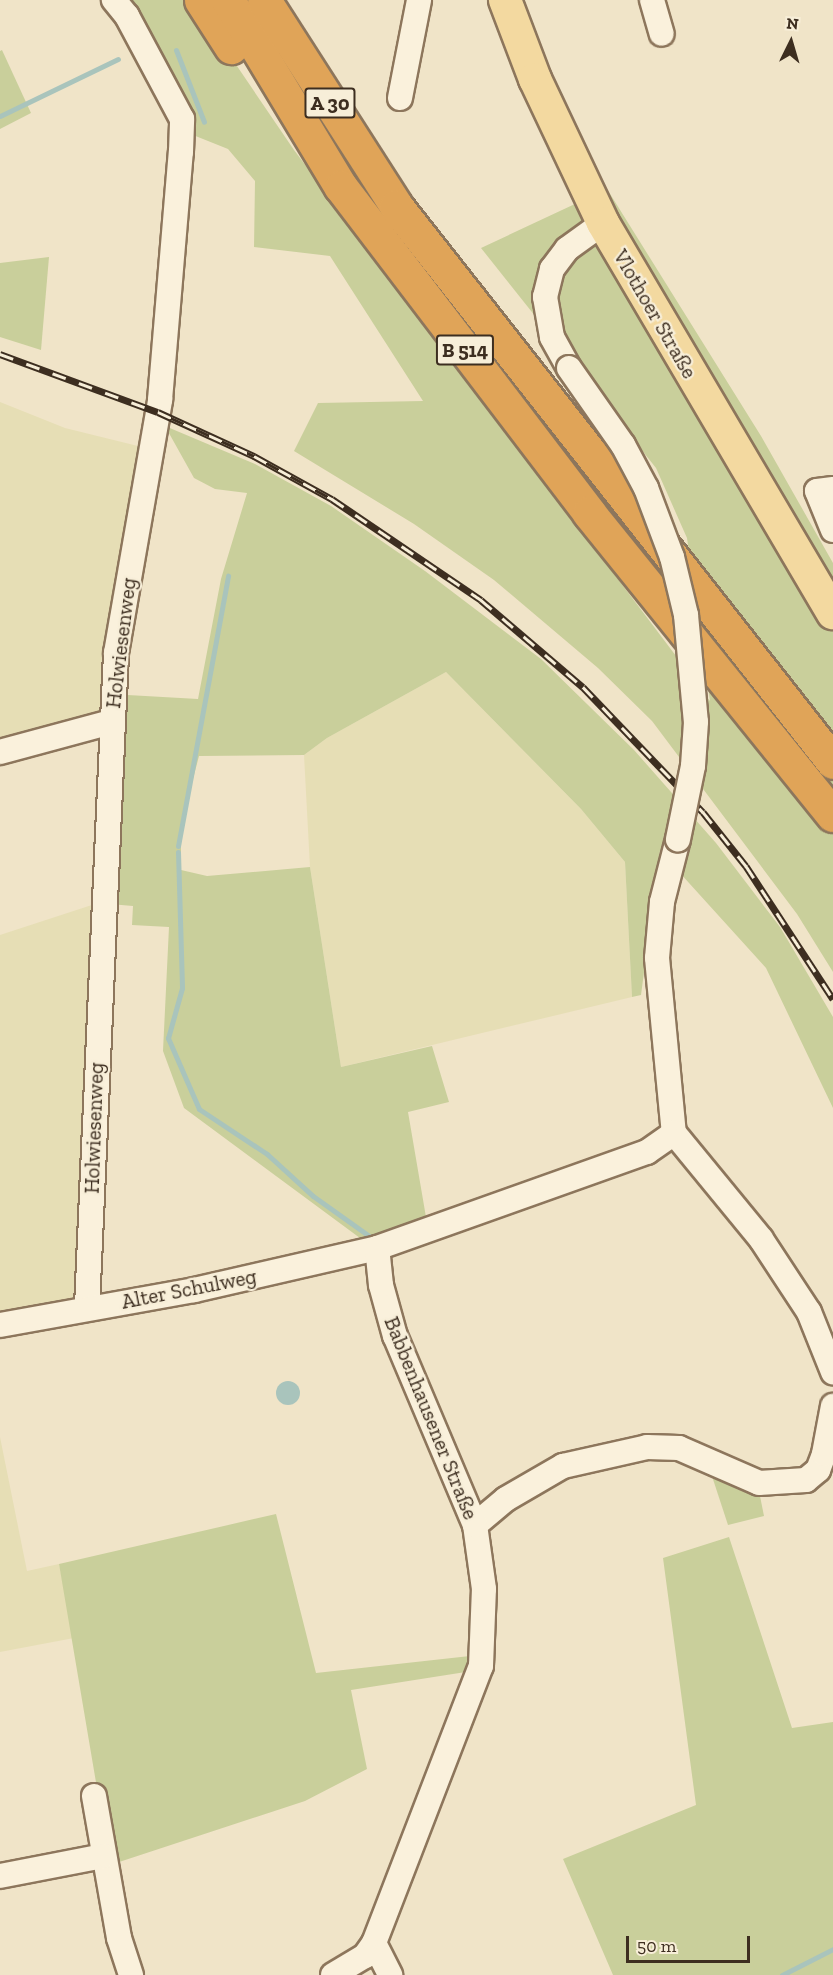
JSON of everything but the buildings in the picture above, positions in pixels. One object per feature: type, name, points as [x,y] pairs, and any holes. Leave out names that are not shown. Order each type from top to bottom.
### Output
[{"type":"highway","points":[[201,0],[271,111],[341,188]]},
{"type":"highway","name":"A 30","points":[[228,0],[341,188]]},
{"type":"highway","name":"A 30","points":[[264,0],[396,206]]},
{"type":"highway","points":[[282,0],[350,108],[396,206]]},
{"type":"highway","name":"B 514","points":[[341,188],[589,513],[833,815]]},
{"type":"highway","name":"B 514","points":[[396,206],[833,762]]},
{"type":"main road","name":"Vlothoer Straße","points":[[505,0],[535,80],[603,223],[833,613]]},
{"type":"street","name":"Holwiesenweg","points":[[87,1307],[111,722],[116,653],[160,400],[182,119],[127,16],[114,0]]},
{"type":"street","points":[[400,98],[419,0]]},
{"type":"street","points":[[652,0],[662,33]]},
{"type":"street","points":[[603,223],[567,249],[550,278],[545,297],[552,337],[569,368],[623,445],[646,488],[672,557],[686,615],[696,722],[693,766],[662,902],[657,958],[674,1133],[761,1239],[809,1312],[833,1372]]},
{"type":"street","points":[[833,489],[817,491],[833,530]]},
{"type":"street","points":[[0,752],[111,722]]},
{"type":"street","points":[[377,1248],[647,1152],[674,1133]]},
{"type":"street","name":"Alter Schulweg","points":[[0,1325],[87,1307],[194,1290],[377,1248]]},
{"type":"street","name":"Babbenhausener Straße","points":[[366,1958],[481,1666],[484,1589],[475,1525],[395,1336],[381,1286],[377,1248]]},
{"type":"street","points":[[475,1525],[506,1499],[563,1466],[647,1447],[679,1448],[759,1483],[806,1480],[818,1470],[824,1454],[833,1406]]},
{"type":"street","points":[[94,1796],[119,1938],[131,1975]]},
{"type":"street","points":[[0,1876],[103,1856]]},
{"type":"street","points":[[333,1975],[366,1958],[390,1975]]},
{"type":"shaded area","points":[[0,402],[65,428],[146,448],[107,718],[0,747]]},
{"type":"shaded area","points":[[446,672],[581,809],[625,862],[632,997],[341,1067],[310,867],[304,755],[327,738]]},
{"type":"shaded area","points":[[98,903],[83,1300],[0,1316],[0,935]]},
{"type":"shaded area","points":[[0,1437],[27,1571],[59,1564],[74,1638],[0,1652]]},
{"type":"green space","points":[[118,0],[192,0],[294,150],[710,701],[687,538],[656,468],[481,248],[607,189],[761,436],[833,563],[833,972],[797,914],[652,721],[598,668],[494,580],[414,524],[294,451],[318,403],[423,401],[330,256],[254,247],[255,181],[228,149],[188,133]]},
{"type":"green space","points":[[2,50],[31,113],[0,129],[0,51]]},
{"type":"green space","points":[[49,257],[41,350],[0,337],[0,263]]},
{"type":"green space","points":[[165,426],[255,464],[331,506],[425,571],[541,659],[634,750],[716,843],[780,927],[833,1017],[833,1108],[766,968],[660,851],[641,995],[632,997],[625,862],[581,809],[446,672],[327,738],[304,755],[199,756],[182,821],[181,846],[181,870],[207,876],[310,867],[341,1067],[432,1046],[449,1102],[408,1112],[427,1223],[364,1241],[184,1108],[163,1051],[169,927],[132,925],[133,906],[98,903],[110,694],[198,699],[221,579],[247,493],[215,489],[194,478]]},
{"type":"green space","points":[[708,1464],[759,1491],[764,1516],[728,1525]]},
{"type":"green space","points":[[276,1514],[316,1673],[479,1655],[472,1671],[351,1690],[367,1769],[305,1801],[110,1865],[59,1564]]},
{"type":"green space","points":[[729,1537],[792,1728],[833,1722],[833,1975],[613,1975],[563,1859],[696,1805],[663,1558]]},
{"type":"water","points":[[288,1381],[296,1385],[300,1393],[296,1401],[288,1405],[280,1401],[276,1393],[280,1385]]},
{"type":"waterway","points":[[176,50],[204,122]]},
{"type":"waterway","points":[[0,116],[118,59]]},
{"type":"waterway","points":[[178,846],[228,576]]},
{"type":"waterway","points":[[178,852],[182,988],[168,1038],[199,1109],[267,1154],[313,1196],[369,1236]]},
{"type":"waterway","points":[[782,1975],[833,1949]]},
{"type":"railway","points":[[0,354],[158,412],[254,456],[332,499],[481,600],[583,687],[703,812],[746,866],[833,999]]}]
